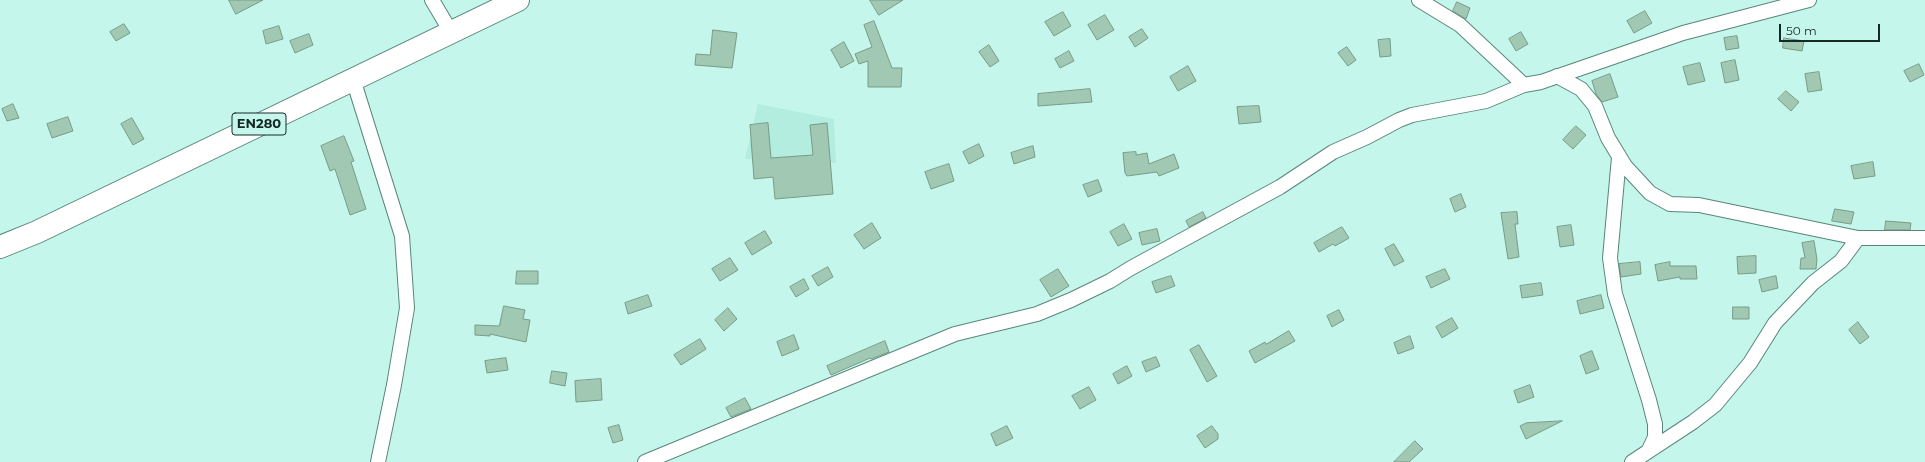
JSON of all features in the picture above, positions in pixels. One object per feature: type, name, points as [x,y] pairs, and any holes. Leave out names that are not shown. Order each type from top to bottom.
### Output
[{"type":"main road","name":"EN280","points":[[0,247],[37,232],[518,0]]},
{"type":"street","points":[[1419,0],[1460,25],[1524,85]]},
{"type":"street","points":[[645,462],[955,334],[1036,314],[1071,300],[1110,281],[1131,268],[1280,187],[1333,152],[1367,137],[1412,114],[1486,101],[1524,85],[1557,76],[1683,33],[1809,0]]},
{"type":"street","points":[[436,1],[451,32]]},
{"type":"street","points":[[1557,76],[1581,89],[1594,106],[1608,138],[1625,166],[1650,193],[1670,204],[1699,205],[1858,238],[1925,238]]},
{"type":"street","points":[[353,79],[402,236],[407,308],[394,385],[378,462]]},
{"type":"street","points":[[1619,157],[1610,258],[1615,294],[1649,400],[1655,424],[1655,437],[1648,450]]},
{"type":"street","points":[[1632,462],[1648,450],[1693,422],[1715,405],[1750,363],[1775,323],[1813,283],[1841,261],[1858,238]]},
{"type":"shaded area","points":[[758,104],[834,119],[836,163],[745,159]]},
{"type":"building","points":[[229,0],[263,0],[236,14]]},
{"type":"building","points":[[870,0],[903,0],[879,15]]},
{"type":"building","points":[[1457,2],[1470,8],[1466,19],[1453,11]]},
{"type":"building","points":[[1645,11],[1652,23],[1634,33],[1627,21]]},
{"type":"building","points":[[1063,12],[1071,26],[1054,36],[1045,22]]},
{"type":"building","points":[[1105,15],[1114,30],[1097,40],[1088,25]]},
{"type":"building","points":[[874,21],[892,68],[902,68],[901,87],[868,87],[868,61],[859,64],[855,54],[872,47],[864,25]]},
{"type":"building","points":[[124,24],[130,33],[116,41],[110,32]]},
{"type":"building","points":[[279,26],[283,39],[266,44],[263,31]]},
{"type":"building","points":[[1142,29],[1148,38],[1135,47],[1129,37]]},
{"type":"building","points":[[713,30],[737,33],[732,68],[695,65],[696,54],[710,55]]},
{"type":"building","points":[[1521,32],[1528,44],[1516,51],[1509,39]]},
{"type":"building","points":[[309,34],[313,45],[295,53],[290,41]]},
{"type":"building","points":[[1737,36],[1739,48],[1726,50],[1724,38]]},
{"type":"building","points":[[1784,38],[1804,41],[1802,51],[1783,48]]},
{"type":"building","points":[[1390,39],[1391,56],[1380,57],[1378,40]]},
{"type":"building","points":[[844,42],[854,61],[841,68],[831,50]]},
{"type":"building","points":[[989,45],[999,61],[990,67],[979,52]]},
{"type":"building","points":[[1347,47],[1356,60],[1348,66],[1338,53]]},
{"type":"building","points":[[1069,51],[1074,61],[1060,68],[1055,59]]},
{"type":"building","points":[[1735,60],[1739,80],[1725,83],[1721,63]]},
{"type":"building","points":[[1700,63],[1705,81],[1688,85],[1683,67]]},
{"type":"building","points":[[1919,64],[1924,75],[1910,82],[1904,71]]},
{"type":"building","points":[[1188,66],[1196,81],[1178,91],[1170,77]]},
{"type":"building","points":[[1819,72],[1822,90],[1808,92],[1805,74]]},
{"type":"building","points":[[1610,74],[1618,97],[1602,102],[1596,94],[1592,81]]},
{"type":"building","points":[[1090,89],[1092,102],[1038,106],[1038,94]]},
{"type":"building","points":[[1786,91],[1799,102],[1791,111],[1778,99]]},
{"type":"building","points":[[13,104],[19,118],[7,121],[2,109]]},
{"type":"building","points":[[1259,106],[1261,122],[1239,124],[1237,107]]},
{"type":"building","points":[[68,117],[73,131],[52,138],[47,124]]},
{"type":"building","points":[[132,118],[144,139],[133,145],[121,124]]},
{"type":"building","points":[[768,123],[771,158],[813,155],[810,125],[827,123],[833,194],[775,199],[773,177],[754,179],[750,125]]},
{"type":"building","points":[[1576,126],[1586,135],[1573,149],[1563,140]]},
{"type":"building","points":[[344,136],[354,161],[351,162],[366,209],[350,215],[335,169],[330,171],[321,146]]},
{"type":"building","points":[[979,144],[984,156],[969,164],[963,152]]},
{"type":"building","points":[[1033,146],[1035,157],[1014,164],[1011,153]]},
{"type":"building","points":[[1136,152],[1136,155],[1147,153],[1149,164],[1174,154],[1179,168],[1159,176],[1157,172],[1127,176],[1125,173],[1123,153]]},
{"type":"building","points":[[1873,162],[1875,176],[1854,179],[1851,166]]},
{"type":"building","points":[[949,164],[954,181],[931,189],[925,172]]},
{"type":"building","points":[[1098,180],[1102,191],[1088,197],[1083,185]]},
{"type":"building","points":[[1461,194],[1466,207],[1455,212],[1450,199]]},
{"type":"building","points":[[1835,209],[1854,212],[1851,224],[1832,221]]},
{"type":"building","points":[[1203,212],[1206,218],[1189,227],[1186,221]]},
{"type":"building","points":[[1517,212],[1518,224],[1515,224],[1519,257],[1508,259],[1501,213]]},
{"type":"building","points":[[1886,221],[1911,223],[1910,230],[1885,230]]},
{"type":"building","points":[[872,223],[881,238],[864,249],[854,235]]},
{"type":"building","points":[[1124,224],[1132,239],[1118,246],[1110,232]]},
{"type":"building","points":[[1571,225],[1574,245],[1560,247],[1557,227]]},
{"type":"building","points":[[1342,227],[1349,238],[1335,246],[1333,244],[1319,252],[1314,243]]},
{"type":"building","points":[[1157,229],[1160,241],[1142,245],[1139,233]]},
{"type":"building","points":[[765,231],[772,243],[752,255],[745,243]]},
{"type":"building","points":[[1814,241],[1817,259],[1816,269],[1800,269],[1801,258],[1805,258],[1802,243]]},
{"type":"building","points":[[1394,244],[1404,261],[1394,266],[1385,249]]},
{"type":"building","points":[[1756,256],[1756,273],[1738,274],[1737,257]]},
{"type":"building","points":[[730,258],[738,270],[720,281],[712,269]]},
{"type":"building","points":[[1640,262],[1641,274],[1621,277],[1619,264]]},
{"type":"building","points":[[1670,262],[1670,266],[1696,266],[1697,279],[1680,279],[1680,277],[1658,281],[1655,265]]},
{"type":"building","points":[[828,267],[833,277],[818,286],[812,276]]},
{"type":"building","points":[[1058,269],[1069,286],[1051,297],[1040,280]]},
{"type":"building","points":[[1445,269],[1450,279],[1431,288],[1426,277]]},
{"type":"building","points":[[517,271],[538,271],[538,284],[516,284]]},
{"type":"building","points":[[1171,276],[1175,286],[1156,293],[1152,282]]},
{"type":"building","points":[[1776,276],[1778,288],[1762,292],[1759,280]]},
{"type":"building","points":[[804,279],[809,289],[796,297],[790,287]]},
{"type":"building","points":[[1541,283],[1543,295],[1522,298],[1520,286]]},
{"type":"building","points":[[648,295],[652,306],[628,314],[625,303]]},
{"type":"building","points":[[1601,295],[1604,308],[1580,314],[1577,301]]},
{"type":"building","points":[[504,306],[525,310],[523,319],[530,320],[526,342],[490,334],[490,336],[475,335],[475,325],[499,326]]},
{"type":"building","points":[[1733,307],[1749,307],[1749,319],[1733,319]]},
{"type":"building","points":[[728,308],[737,319],[724,331],[715,320]]},
{"type":"building","points":[[1339,310],[1344,320],[1332,327],[1327,316]]},
{"type":"building","points":[[1452,318],[1458,328],[1442,338],[1436,327]]},
{"type":"building","points":[[1858,322],[1869,337],[1860,344],[1849,330]]},
{"type":"building","points":[[1289,331],[1295,341],[1255,363],[1249,351],[1265,342],[1266,344]]},
{"type":"building","points":[[794,335],[799,349],[782,356],[777,342]]},
{"type":"building","points":[[1410,336],[1414,348],[1398,354],[1394,343]]},
{"type":"building","points":[[700,339],[706,349],[681,365],[674,355]]},
{"type":"building","points":[[885,341],[889,352],[871,359],[870,358],[831,375],[827,366]]},
{"type":"building","points":[[1199,345],[1217,376],[1207,382],[1190,350]]},
{"type":"building","points":[[1592,351],[1599,369],[1586,374],[1580,356]]},
{"type":"building","points":[[1156,357],[1160,366],[1146,372],[1142,362]]},
{"type":"building","points":[[506,358],[508,370],[487,373],[485,361]]},
{"type":"building","points":[[1127,366],[1132,376],[1118,384],[1113,374]]},
{"type":"building","points":[[552,371],[567,373],[565,386],[550,383]]},
{"type":"building","points":[[601,379],[602,400],[576,402],[575,381]]},
{"type":"building","points":[[1530,385],[1534,397],[1518,403],[1514,391]]},
{"type":"building","points":[[1089,387],[1096,400],[1080,409],[1072,396]]},
{"type":"building","points":[[745,398],[751,409],[731,417],[726,408]]},
{"type":"building","points":[[1562,421],[1526,439],[1520,426],[1526,423]]},
{"type":"building","points":[[619,425],[623,440],[613,443],[608,428]]},
{"type":"building","points":[[1007,426],[1013,438],[996,446],[991,434]]},
{"type":"building","points":[[1212,426],[1218,434],[1218,439],[1205,448],[1197,436]]},
{"type":"building","points":[[1415,441],[1423,449],[1409,462],[1394,462]]}]
